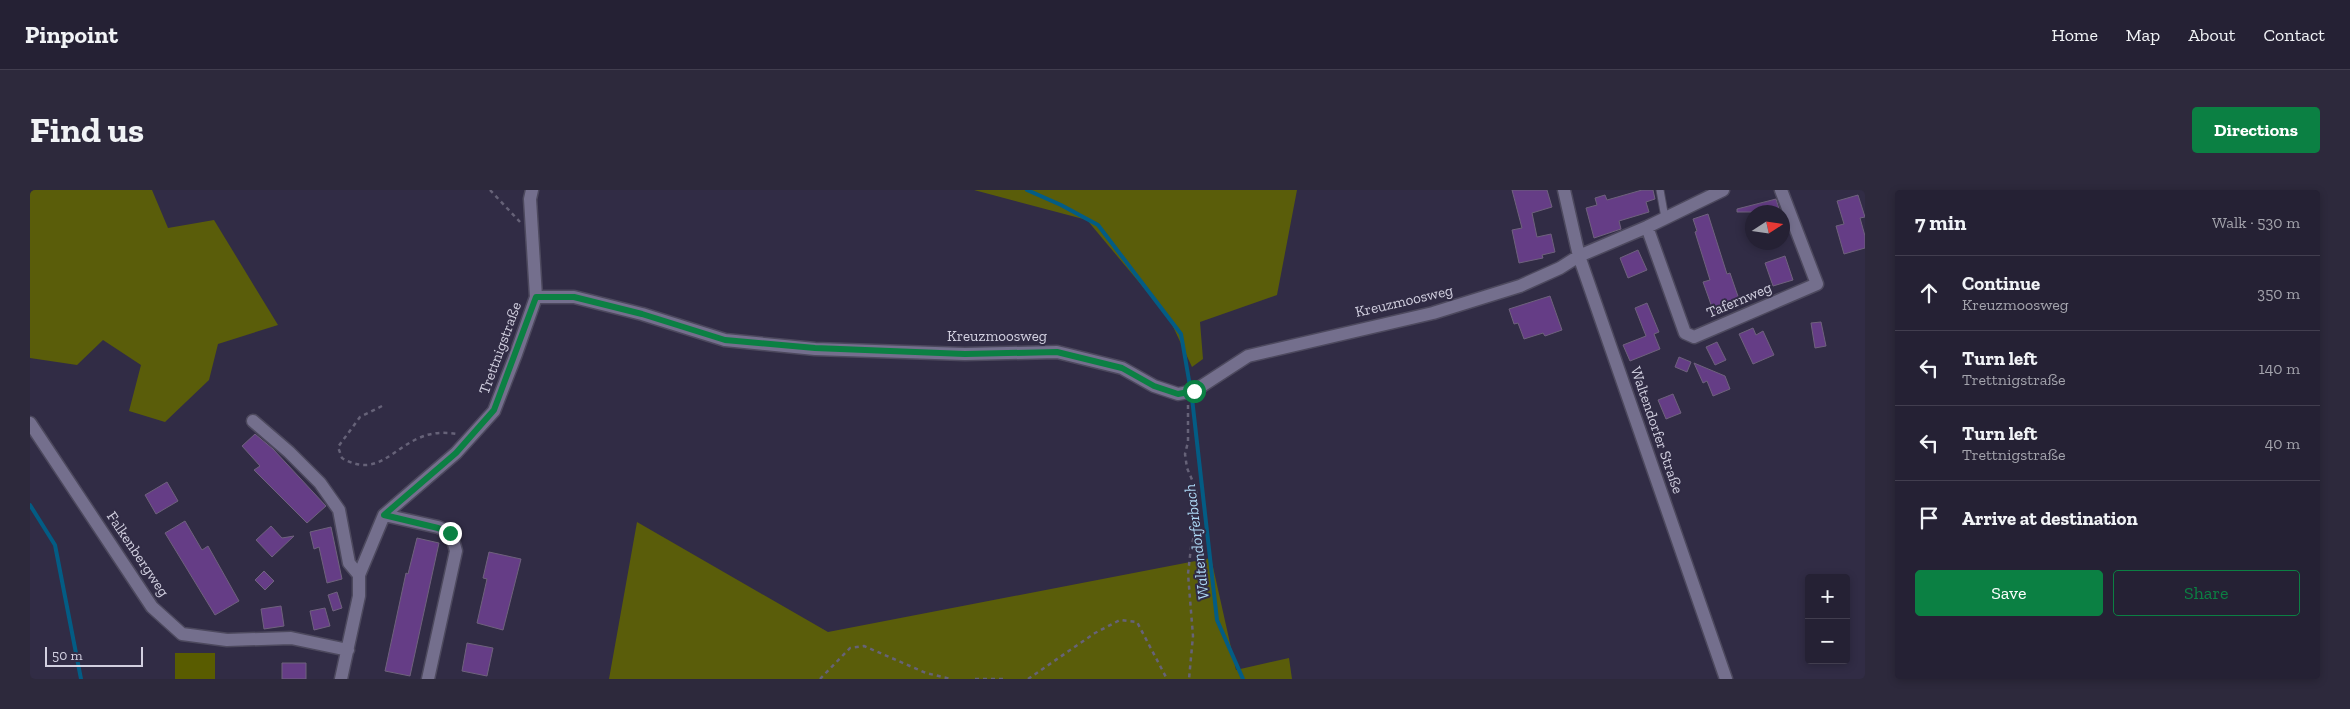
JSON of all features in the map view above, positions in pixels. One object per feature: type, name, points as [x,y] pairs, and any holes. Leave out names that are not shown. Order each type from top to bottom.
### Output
[{"type":"street","name":"Trettnigstraße","points":[[341,679],[359,596],[359,575],[384,515],[456,453],[494,410],[536,297],[530,199],[532,190]]},
{"type":"street","name":"Waltendorfer Straße","points":[[1564,190],[1579,256],[1726,679]]},
{"type":"street","name":"Kreuzmoosweg","points":[[536,297],[574,297],[642,314],[725,340],[843,350],[965,354],[1057,352],[1122,368],[1154,386],[1178,394],[1194,391],[1248,356],[1433,313],[1520,286],[1560,268],[1579,256],[1648,227],[1723,190]]},
{"type":"street","name":"Tafernweg","points":[[1648,227],[1685,333],[1694,337],[1817,284],[1781,190]]},
{"type":"street","points":[[253,421],[289,452],[331,497],[340,510],[349,563],[359,575]]},
{"type":"street","name":"Falkenbergweg","points":[[30,423],[152,607],[182,634],[228,640],[291,638],[348,650]]},
{"type":"street","points":[[384,515],[438,528],[450,533],[456,551],[428,679]]},
{"type":"lane","points":[[1660,190],[1665,218]]},
{"type":"path","points":[[490,190],[532,236]]},
{"type":"path","points":[[1178,394],[1189,406],[1188,442],[1185,454],[1187,468],[1196,489],[1198,509],[1188,574],[1193,636],[1189,679]]},
{"type":"path","points":[[382,406],[360,417],[338,447],[342,458],[355,466],[371,465],[398,452],[419,438],[442,432],[471,436]]},
{"type":"path","points":[[1028,679],[1095,633],[1120,620],[1137,622],[1167,679]]},
{"type":"path","points":[[820,679],[850,648],[864,646],[926,673],[951,679]]},
{"type":"path","points":[[975,679],[1004,679]]},
{"type":"shaded area","points":[[30,190],[152,190],[168,228],[214,220],[278,325],[218,344],[209,380],[165,422],[129,411],[141,365],[103,340],[77,365],[30,358]]},
{"type":"shaded area","points":[[974,190],[1297,190],[1277,295],[1200,322],[1203,359],[1192,367],[1169,318],[1087,220]]},
{"type":"shaded area","points":[[637,522],[828,632],[1211,558],[1236,670],[1289,658],[1292,679],[609,679]]},
{"type":"shaded area","points":[[175,653],[215,653],[215,679],[175,679]]},
{"type":"building","points":[[1512,190],[1547,190],[1552,207],[1532,213],[1537,237],[1551,234],[1555,252],[1542,255],[1543,258],[1519,263],[1512,230],[1522,228]]},
{"type":"building","points":[[1642,190],[1653,190],[1655,199],[1646,202],[1649,212],[1619,221],[1621,229],[1594,238],[1586,208],[1597,205],[1595,198],[1605,195],[1607,200]]},
{"type":"building","points":[[1858,195],[1865,217],[1860,218],[1865,236],[1865,248],[1844,254],[1836,226],[1844,224],[1837,201]]},
{"type":"building","points":[[1776,199],[1778,205],[1753,205]]},
{"type":"building","points":[[1745,207],[1745,212],[1737,212],[1737,209]]},
{"type":"building","points":[[1708,214],[1727,274],[1730,273],[1741,305],[1714,313],[1703,282],[1710,280],[1695,232],[1697,231],[1693,219]]},
{"type":"building","points":[[1638,250],[1647,270],[1628,278],[1620,258]]},
{"type":"building","points":[[1785,256],[1793,280],[1773,286],[1765,263]]},
{"type":"building","points":[[1550,296],[1562,330],[1545,336],[1543,333],[1524,339],[1518,323],[1514,324],[1509,309]]},
{"type":"building","points":[[1647,303],[1659,332],[1654,334],[1660,349],[1630,361],[1623,345],[1646,336],[1635,308]]},
{"type":"building","points":[[1821,322],[1826,346],[1815,348],[1811,323]]},
{"type":"building","points":[[1753,328],[1756,335],[1763,331],[1774,355],[1753,364],[1739,334]]},
{"type":"building","points":[[1717,342],[1726,360],[1715,365],[1706,347]]},
{"type":"building","points":[[1679,357],[1691,362],[1687,372],[1675,367]]},
{"type":"building","points":[[1694,363],[1725,376],[1730,389],[1713,396],[1707,381],[1703,383]]},
{"type":"building","points":[[1673,394],[1681,413],[1666,419],[1658,400]]},
{"type":"building","points":[[255,434],[273,449],[326,506],[307,523],[254,470],[260,466],[242,446]]},
{"type":"building","points":[[167,482],[178,501],[156,514],[145,495]]},
{"type":"building","points":[[185,521],[202,550],[208,546],[239,601],[215,615],[165,533]]},
{"type":"building","points":[[271,526],[282,538],[294,536],[272,557],[256,540]]},
{"type":"building","points":[[331,527],[342,579],[327,583],[319,547],[314,549],[310,532]]},
{"type":"building","points":[[417,538],[439,543],[410,676],[385,671],[406,573],[408,574]]},
{"type":"building","points":[[489,552],[521,559],[503,630],[477,623],[487,579],[483,578]]},
{"type":"building","points":[[264,571],[274,581],[265,590],[255,580]]},
{"type":"building","points":[[337,592],[342,608],[333,611],[328,595]]},
{"type":"building","points":[[281,606],[284,626],[264,629],[261,609]]},
{"type":"building","points":[[325,608],[330,626],[314,630],[310,611]]},
{"type":"building","points":[[467,643],[493,648],[487,676],[462,671]]},
{"type":"building","points":[[282,663],[306,663],[306,679],[282,679]]},
{"type":"waterway","name":"Waltendorferbach","points":[[1027,190],[1061,205],[1098,225],[1181,334],[1190,386]]},
{"type":"waterway","name":"Waltendorferbach","points":[[1192,398],[1217,620],[1243,679]]},
{"type":"waterway","points":[[30,505],[55,545],[81,679]]},
{"type":"route","points":[[450,533],[438,528],[384,515],[456,453],[494,410],[536,297],[574,297],[642,314],[725,340],[815,348],[965,354],[1057,352],[1122,368],[1154,386],[1178,394],[1194,391]]}]
